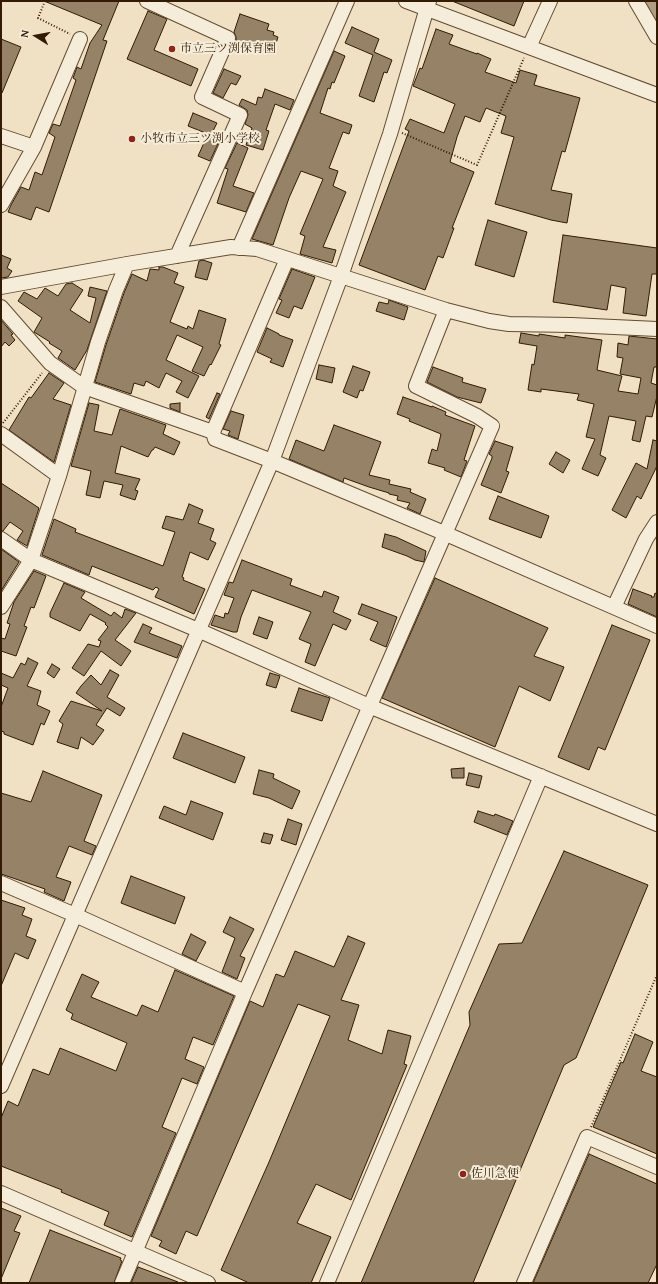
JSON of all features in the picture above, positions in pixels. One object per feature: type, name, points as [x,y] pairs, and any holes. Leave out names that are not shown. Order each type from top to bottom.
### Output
[{"type":"street","points":[[147,1],[228,38],[202,97],[240,115],[177,256]]},
{"type":"street","points":[[239,248],[348,1]]},
{"type":"street","points":[[406,1],[427,4],[529,47],[657,95]]},
{"type":"street","points":[[529,47],[550,1]]},
{"type":"street","points":[[636,1],[657,37]]},
{"type":"street","points":[[1,1086],[272,461],[341,276],[392,129],[427,4]]},
{"type":"street","points":[[1,204],[34,148],[80,39]]},
{"type":"street","points":[[1,136],[34,148]]},
{"type":"street","points":[[1,287],[126,264],[231,247],[258,249],[446,310],[489,321],[509,324],[657,329]]},
{"type":"street","points":[[287,259],[213,432],[215,439],[272,461],[444,533],[657,626]]},
{"type":"street","points":[[1,607],[31,560],[59,476],[100,334],[126,264]]},
{"type":"street","points":[[1,307],[50,363],[84,387],[213,432]]},
{"type":"street","points":[[122,1283],[245,992],[492,426],[477,416],[416,386],[446,310]]},
{"type":"street","points":[[1,434],[59,476]]},
{"type":"street","points":[[614,607],[646,539],[657,522]]},
{"type":"street","points":[[1,539],[31,560],[198,630],[369,706],[657,824]]},
{"type":"street","points":[[327,1283],[541,776]]},
{"type":"street","points":[[1,883],[245,992]]},
{"type":"street","points":[[524,1283],[587,1137],[657,1167]]},
{"type":"street","points":[[1,1193],[208,1283]]},
{"type":"path","points":[[45,1],[38,18],[80,39]]},
{"type":"path","points":[[392,129],[477,165],[529,47]]},
{"type":"path","points":[[1,426],[50,363]]},
{"type":"path","points":[[587,1137],[657,975]]},
{"type":"building","points":[[44,1],[119,1],[103,40],[107,41],[49,212],[36,207],[31,220],[8,212],[21,187],[29,190],[35,172],[42,175],[55,137],[49,133],[53,124],[60,126],[76,80],[73,78],[77,67],[81,69],[90,43],[102,25]]},
{"type":"building","points":[[452,1],[524,1],[514,26]]},
{"type":"building","points":[[148,11],[167,19],[154,50],[198,69],[191,86],[127,59]]},
{"type":"building","points":[[240,14],[269,24],[267,30],[274,32],[273,35],[278,37],[273,53],[236,41],[234,32]]},
{"type":"building","points":[[352,27],[379,39],[374,52],[392,60],[387,73],[384,72],[374,102],[359,96],[373,55],[345,43]]},
{"type":"building","points":[[436,29],[453,35],[449,44],[491,59],[485,72],[516,83],[520,70],[537,75],[534,85],[580,98],[565,152],[562,151],[551,190],[572,194],[567,223],[495,204],[514,137],[501,133],[506,116],[486,108],[480,122],[465,116],[450,162],[474,172],[452,228],[454,228],[443,258],[438,256],[425,290],[359,265],[409,131],[405,129],[410,119],[444,133],[455,104],[413,86],[420,68],[422,69]]},
{"type":"building","points":[[1,39],[21,47],[2,93],[1,93]]},
{"type":"building","points":[[334,51],[345,56],[334,83],[332,82],[330,89],[328,88],[320,113],[352,125],[349,134],[343,132],[329,168],[338,171],[333,186],[346,192],[323,247],[336,250],[332,263],[300,254],[305,236],[300,234],[323,179],[301,171],[289,198],[273,245],[252,239]]},
{"type":"building","points":[[224,69],[241,76],[236,85],[231,83],[223,98],[213,93]]},
{"type":"building","points":[[265,89],[294,100],[290,110],[275,104],[266,130],[269,131],[263,150],[246,145],[252,128],[245,124],[248,115],[247,110],[239,105],[242,99],[256,105],[258,97],[262,98]]},
{"type":"building","points":[[193,113],[217,123],[213,131],[222,135],[210,161],[198,156],[208,134],[188,126]]},
{"type":"building","points":[[237,143],[248,148],[233,186],[254,193],[246,212],[217,203],[228,169],[225,168]]},
{"type":"building","points":[[488,220],[527,232],[514,277],[475,265]]},
{"type":"building","points":[[563,235],[657,248],[657,274],[652,274],[646,316],[623,313],[626,288],[611,285],[607,310],[553,302]]},
{"type":"building","points":[[1,255],[11,259],[7,268],[12,271],[8,277],[1,278]]},
{"type":"building","points":[[203,260],[212,263],[207,280],[195,277],[199,261]]},
{"type":"building","points":[[159,267],[163,267],[178,273],[174,283],[184,287],[170,322],[187,329],[188,326],[193,329],[199,310],[226,319],[219,344],[221,345],[204,376],[192,371],[203,347],[177,335],[166,360],[199,376],[188,398],[176,392],[182,381],[166,373],[159,388],[146,381],[144,386],[134,383],[131,394],[95,382],[106,345],[132,274],[147,281],[150,269],[159,270]]},
{"type":"building","points":[[292,269],[315,277],[302,309],[294,306],[289,318],[276,313],[282,300],[279,299]]},
{"type":"building","points":[[72,283],[83,290],[70,310],[90,323],[96,298],[88,296],[90,287],[107,291],[87,350],[75,370],[58,358],[62,351],[34,332],[42,318],[18,301],[24,292],[37,299],[45,288],[58,296],[66,284]]},
{"type":"building","points":[[389,300],[408,307],[404,320],[376,311],[379,302],[388,304]]},
{"type":"building","points":[[1,320],[13,334],[11,335],[15,340],[9,346],[5,342],[1,347]]},
{"type":"building","points":[[267,328],[279,335],[293,340],[283,367],[270,362],[272,359],[257,352]]},
{"type":"building","points":[[521,333],[565,338],[565,335],[602,340],[597,370],[622,376],[618,391],[638,394],[641,378],[620,374],[623,358],[617,357],[618,343],[628,345],[629,336],[657,339],[657,367],[654,367],[651,383],[657,385],[657,396],[652,417],[646,416],[640,442],[632,440],[636,421],[609,416],[600,455],[606,458],[598,476],[582,469],[595,439],[586,437],[594,404],[577,400],[579,394],[541,389],[541,392],[528,390],[532,364],[534,365],[537,346],[519,343]]},
{"type":"building","points":[[319,365],[335,368],[332,383],[316,379]]},
{"type":"building","points":[[353,366],[370,372],[363,391],[360,390],[357,398],[343,392]]},
{"type":"building","points":[[433,367],[463,378],[462,382],[486,389],[481,403],[457,397],[427,382]]},
{"type":"building","points":[[49,373],[64,383],[53,399],[71,405],[54,462],[9,430],[29,397],[31,398]]},
{"type":"building","points":[[217,393],[220,394],[209,419],[206,417]]},
{"type":"building","points":[[403,397],[432,406],[446,412],[445,415],[475,426],[464,460],[467,461],[461,477],[444,470],[445,468],[428,463],[432,449],[437,451],[441,434],[409,421],[410,419],[397,414]]},
{"type":"building","points":[[89,403],[99,405],[94,431],[112,435],[120,409],[166,425],[163,434],[180,442],[174,455],[155,447],[148,457],[121,446],[115,473],[140,479],[135,490],[138,491],[135,500],[120,495],[123,485],[104,481],[100,498],[86,495],[91,471],[71,466]]},
{"type":"building","points":[[180,403],[180,412],[170,408],[170,404]]},
{"type":"building","points":[[231,411],[244,415],[238,439],[228,435],[230,431],[223,429]]},
{"type":"building","points":[[334,425],[381,442],[369,475],[390,480],[389,484],[411,489],[410,492],[426,499],[420,514],[407,508],[410,503],[397,500],[398,496],[344,478],[343,482],[289,459],[296,440],[324,451]]},
{"type":"building","points":[[653,440],[657,441],[657,466],[641,499],[637,496],[626,518],[612,510],[636,463],[647,469]]},
{"type":"building","points":[[495,441],[513,447],[506,471],[509,472],[501,493],[481,485],[492,458],[489,454]]},
{"type":"building","points":[[556,452],[570,460],[563,473],[549,464]]},
{"type":"building","points":[[1,483],[39,508],[27,546],[17,540],[23,531],[10,522],[3,531],[1,531]]},
{"type":"building","points":[[498,496],[549,516],[541,538],[489,519]]},
{"type":"building","points":[[189,504],[203,510],[198,523],[214,529],[210,540],[216,543],[208,560],[190,552],[182,577],[184,578],[183,580],[205,589],[194,614],[155,597],[159,589],[156,587],[153,590],[92,566],[89,575],[42,555],[54,519],[76,529],[75,532],[163,566],[175,532],[162,528],[166,516],[183,520]]},
{"type":"building","points":[[385,534],[396,537],[426,551],[424,562],[382,547]]},
{"type":"building","points":[[1,549],[19,562],[1,591]]},
{"type":"building","points":[[242,560],[292,579],[290,585],[322,597],[324,591],[339,597],[333,612],[351,620],[346,630],[333,624],[315,666],[305,662],[311,644],[299,639],[311,612],[252,590],[241,617],[237,632],[211,625],[215,615],[224,618],[225,613],[228,614],[234,598],[224,595],[229,582],[233,583]]},
{"type":"building","points":[[34,571],[46,576],[34,608],[31,607],[24,626],[27,627],[16,656],[1,651],[1,638],[5,639],[10,624],[7,623],[14,602]]},
{"type":"building","points":[[435,578],[548,628],[534,656],[564,667],[550,701],[519,686],[495,747],[382,698]]},
{"type":"building","points":[[64,583],[85,592],[81,598],[111,616],[114,612],[122,618],[125,609],[136,613],[115,640],[131,651],[121,666],[101,651],[84,676],[72,668],[88,644],[99,647],[101,641],[98,640],[108,627],[105,624],[106,623],[90,614],[80,631],[50,617],[50,613]]},
{"type":"building","points":[[633,589],[652,596],[651,597],[654,597],[655,593],[657,594],[657,617],[628,604]]},
{"type":"building","points":[[362,604],[397,617],[386,647],[370,640],[378,622],[358,614]]},
{"type":"building","points":[[259,617],[273,622],[267,639],[253,634]]},
{"type":"building","points":[[143,624],[152,628],[149,633],[182,646],[177,658],[134,642]]},
{"type":"building","points":[[612,625],[650,640],[605,750],[598,747],[589,770],[558,757]]},
{"type":"building","points":[[28,658],[38,663],[27,686],[41,691],[37,705],[50,711],[44,725],[41,723],[33,745],[4,734],[4,732],[1,731],[1,707],[8,688],[1,685],[1,673],[13,678],[21,663],[25,665]]},
{"type":"building","points":[[52,664],[60,669],[54,678],[47,673]]},
{"type":"building","points":[[110,670],[119,675],[107,697],[125,708],[120,716],[107,708],[96,725],[104,730],[93,745],[81,737],[78,749],[57,742],[63,724],[59,721],[71,701],[102,711],[76,693],[91,675],[101,685]]},
{"type":"building","points":[[270,673],[280,676],[276,688],[266,685]]},
{"type":"building","points":[[299,688],[330,698],[322,721],[291,711]]},
{"type":"building","points":[[183,733],[245,757],[235,783],[173,758]]},
{"type":"building","points":[[464,768],[464,778],[452,778],[451,769]]},
{"type":"building","points":[[259,770],[274,774],[273,778],[300,791],[292,809],[269,798],[253,794]]},
{"type":"building","points":[[43,771],[102,795],[84,841],[96,846],[92,855],[69,846],[56,877],[71,882],[64,901],[44,892],[45,889],[1,874],[1,793],[31,802]]},
{"type":"building","points":[[469,773],[482,776],[479,788],[466,785]]},
{"type":"building","points":[[191,801],[223,813],[213,840],[159,818],[164,806],[186,815]]},
{"type":"building","points":[[478,811],[494,816],[495,814],[513,821],[507,835],[474,822]]},
{"type":"building","points":[[288,819],[302,824],[296,845],[281,840]]},
{"type":"building","points":[[264,833],[273,835],[270,844],[261,842]]},
{"type":"building","name":"佐川急便","points":[[564,851],[648,885],[576,1058],[564,1065],[473,1283],[361,1283],[470,1025],[469,1012],[499,944],[522,943]]},
{"type":"building","points":[[131,876],[185,897],[175,924],[121,903]]},
{"type":"building","points":[[1,900],[25,908],[22,915],[32,919],[26,936],[36,940],[28,959],[15,953],[1,986]]},
{"type":"building","points":[[230,917],[254,929],[240,956],[245,958],[237,979],[222,972],[235,938],[223,932]]},
{"type":"building","points":[[191,934],[206,942],[196,961],[182,954]]},
{"type":"building","points":[[348,936],[365,943],[341,1000],[359,1005],[348,1040],[382,1054],[388,1030],[411,1036],[404,1064],[407,1065],[351,1200],[316,1184],[297,1223],[331,1237],[311,1283],[249,1283],[221,1270],[269,1162],[330,1016],[298,1004],[197,1236],[186,1231],[176,1254],[159,1246],[162,1241],[151,1236],[250,1001],[263,1007],[276,974],[284,977],[295,951],[334,967]]},
{"type":"building","points":[[175,970],[234,996],[213,1045],[193,1037],[185,1059],[204,1067],[197,1084],[182,1078],[162,1127],[176,1133],[132,1237],[104,1225],[109,1212],[61,1192],[62,1190],[1,1166],[1,1118],[8,1101],[18,1106],[33,1069],[49,1075],[60,1048],[116,1071],[127,1043],[71,1019],[73,1014],[66,1010],[82,974],[99,982],[91,997],[137,1016],[142,1005],[158,1012]]},
{"type":"building","points":[[635,1034],[653,1042],[641,1071],[657,1077],[657,1154],[593,1127],[621,1062],[623,1063]]},
{"type":"building","points":[[589,1154],[657,1184],[657,1264],[648,1283],[533,1283]]},
{"type":"building","points":[[1,1208],[21,1216],[14,1231],[20,1233],[1,1279]]},
{"type":"building","points":[[50,1230],[121,1258],[120,1260],[122,1261],[114,1283],[29,1283]]},
{"type":"building","points":[[138,1267],[178,1282],[178,1283],[131,1283]]},
{"type":"waterway","points":[[650,1],[657,13]]},
{"type":"place","name":"市立三ツ渕保育園","points":[[172,49]]},
{"type":"place","name":"小牧市立三ツ渕小学校","points":[[132,139]]},
{"type":"place","name":"佐川急便","points":[[463,1174]]}]
